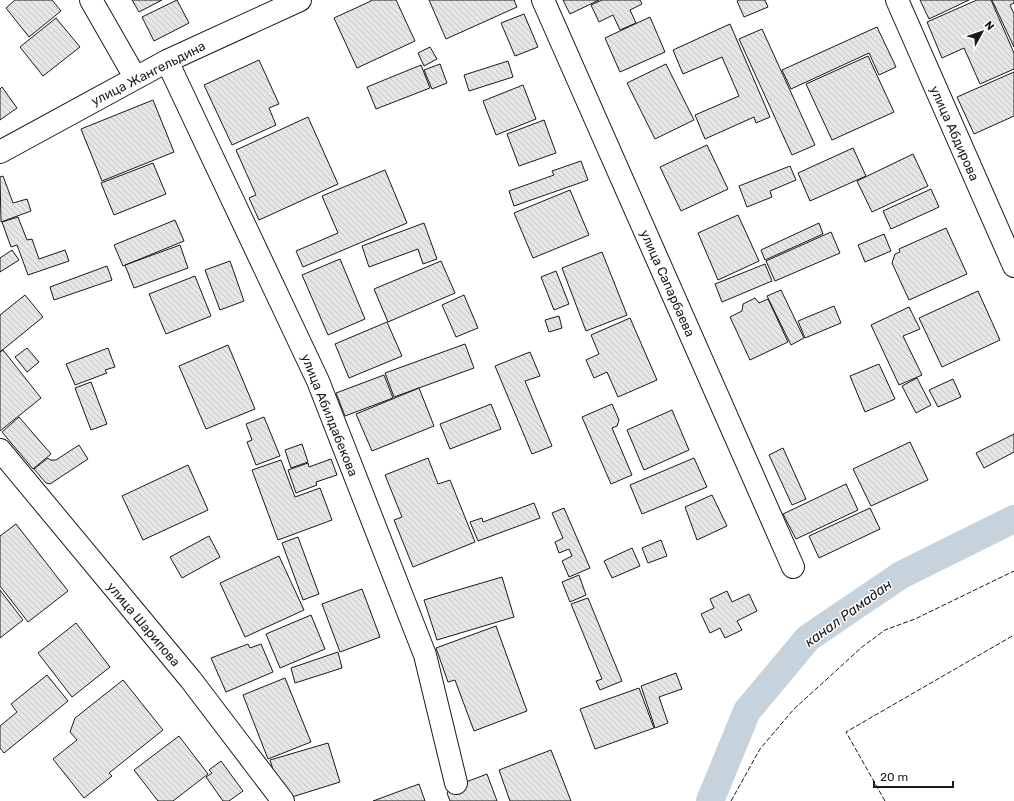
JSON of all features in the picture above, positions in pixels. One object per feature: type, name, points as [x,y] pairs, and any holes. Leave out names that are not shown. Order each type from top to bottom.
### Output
[{"type":"street","points":[[91,0],[135,77]]},
{"type":"street","name":"улица Жангельдина","points":[[0,152],[135,77],[300,0]]},
{"type":"street","name":"улица Сапарбаева","points":[[543,0],[793,567]]},
{"type":"street","name":"улица Абдирова","points":[[897,0],[1014,266]]},
{"type":"street","name":"улица Абилдабекова","points":[[167,61],[318,381],[426,656],[456,783]]},
{"type":"street","name":"улица Шарипова","points":[[0,450],[191,680],[283,801]]},
{"type":"building","points":[[15,0],[52,0],[61,11],[29,37],[6,8]]},
{"type":"building","points":[[132,0],[162,0],[139,12]]},
{"type":"building","points":[[177,0],[189,23],[154,41],[142,17]]},
{"type":"building","points":[[371,0],[396,0],[415,41],[357,68],[334,18]]},
{"type":"building","points":[[429,0],[514,0],[517,7],[446,39]]},
{"type":"building","points":[[563,0],[599,0],[570,14]]},
{"type":"building","points":[[602,0],[640,0],[642,4],[630,10],[636,23],[620,30],[613,15],[599,22],[591,5]]},
{"type":"building","points":[[765,0],[768,7],[744,17],[737,1]]},
{"type":"building","points":[[920,0],[969,0],[929,19]]},
{"type":"building","points":[[977,0],[991,0],[1014,53],[1014,69],[980,84],[964,48],[942,58],[927,22]]},
{"type":"building","points":[[992,0],[1014,0],[1014,3],[1010,5],[1014,14],[1014,47]]},
{"type":"building","points":[[524,14],[538,47],[515,56],[501,23]]},
{"type":"building","points":[[650,17],[665,52],[620,72],[605,38]]},
{"type":"building","points":[[56,18],[80,47],[43,76],[20,47]]},
{"type":"building","points":[[730,24],[770,117],[756,123],[754,117],[705,139],[695,115],[739,96],[722,57],[683,74],[673,50]]},
{"type":"building","points":[[877,27],[896,67],[879,75],[869,53],[791,89],[782,70]]},
{"type":"building","points":[[762,29],[815,145],[792,155],[739,39]]},
{"type":"building","points":[[430,47],[437,59],[424,66],[418,53]]},
{"type":"building","points":[[868,56],[894,112],[832,140],[806,84]]},
{"type":"building","points":[[259,60],[279,104],[269,108],[276,125],[232,145],[204,85]]},
{"type":"building","points":[[508,61],[513,77],[469,91],[464,75]]},
{"type":"building","points":[[440,64],[447,83],[432,89],[424,70]]},
{"type":"building","points":[[666,64],[694,120],[655,139],[627,83]]},
{"type":"building","points":[[421,65],[430,88],[376,109],[367,87]]},
{"type":"building","points":[[1014,72],[1014,116],[974,134],[957,97]]},
{"type":"building","points":[[523,85],[536,119],[496,135],[483,101]]},
{"type":"building","points":[[2,87],[17,108],[0,120],[0,89]]},
{"type":"building","points":[[153,100],[174,152],[102,181],[81,129]]},
{"type":"building","points":[[308,117],[338,184],[259,220],[249,198],[256,195],[236,150]]},
{"type":"building","points":[[544,120],[556,153],[519,166],[507,134]]},
{"type":"building","points":[[707,145],[728,189],[681,211],[660,167]]},
{"type":"building","points":[[853,148],[866,176],[810,201],[798,173]]},
{"type":"building","points":[[913,154],[928,186],[872,212],[857,181]]},
{"type":"building","points":[[581,161],[588,180],[514,206],[509,191],[554,175],[552,171]]},
{"type":"building","points":[[153,163],[166,194],[114,215],[101,183]]},
{"type":"building","points":[[790,166],[796,180],[770,191],[772,197],[747,207],[739,186]]},
{"type":"building","points":[[385,170],[407,223],[303,267],[296,251],[338,233],[322,196]]},
{"type":"building","points":[[3,176],[13,203],[27,199],[31,211],[1,222],[0,177]]},
{"type":"building","points":[[931,189],[939,207],[891,229],[883,211]]},
{"type":"building","points":[[570,190],[589,235],[533,258],[514,213]]},
{"type":"building","points":[[738,215],[759,261],[718,280],[698,233]]},
{"type":"building","points":[[18,217],[27,240],[32,239],[39,259],[65,250],[69,261],[28,275],[17,245],[11,247],[2,222]]},
{"type":"building","points":[[175,220],[184,241],[123,266],[114,245]]},
{"type":"building","points":[[424,223],[437,259],[423,264],[418,249],[369,267],[362,246]]},
{"type":"building","points":[[819,223],[823,234],[765,260],[761,250]]},
{"type":"building","points":[[946,228],[967,274],[909,300],[892,263],[895,254],[900,252],[899,249]]},
{"type":"building","points":[[831,232],[840,253],[775,281],[766,261]]},
{"type":"building","points":[[884,234],[891,251],[865,262],[858,245]]},
{"type":"building","points":[[180,245],[188,268],[134,288],[125,265]]},
{"type":"building","points":[[12,250],[19,260],[0,272],[0,258]]},
{"type":"building","points":[[602,252],[627,315],[586,331],[562,268]]},
{"type":"building","points":[[340,259],[365,319],[328,335],[302,275]]},
{"type":"building","points":[[230,261],[244,301],[220,310],[205,270]]},
{"type":"building","points":[[441,261],[455,293],[388,322],[374,289]]},
{"type":"building","points":[[765,264],[772,281],[722,302],[715,284]]},
{"type":"building","points":[[107,266],[112,280],[54,300],[50,287]]},
{"type":"building","points":[[556,271],[569,304],[554,310],[541,277]]},
{"type":"building","points":[[195,276],[211,316],[166,334],[149,294]]},
{"type":"building","points":[[781,290],[804,338],[791,345],[767,296]]},
{"type":"building","points":[[978,291],[1000,340],[942,367],[919,318]]},
{"type":"building","points":[[25,295],[43,317],[0,352],[0,315]]},
{"type":"building","points":[[464,295],[478,328],[456,337],[442,305]]},
{"type":"building","points":[[755,298],[759,303],[768,299],[788,342],[750,360],[730,317],[742,311],[743,304]]},
{"type":"building","points":[[834,306],[841,323],[805,338],[798,321]]},
{"type":"building","points":[[909,307],[920,329],[903,336],[922,375],[899,385],[871,325]]},
{"type":"building","points":[[559,316],[562,328],[549,332],[545,320]]},
{"type":"building","points":[[630,318],[657,380],[618,397],[607,372],[594,378],[586,360],[599,354],[591,335]]},
{"type":"building","points":[[387,322],[402,356],[349,378],[335,344]]},
{"type":"building","points":[[465,344],[474,368],[394,397],[385,373]]},
{"type":"building","points":[[228,345],[255,409],[206,429],[179,366]]},
{"type":"building","points":[[27,348],[39,362],[27,372],[15,357]]},
{"type":"building","points":[[108,348],[115,367],[105,370],[107,373],[75,385],[66,364]]},
{"type":"building","points":[[3,350],[41,398],[0,431],[0,352]]},
{"type":"building","points":[[530,352],[540,376],[525,381],[552,446],[532,454],[495,366]]},
{"type":"building","points":[[879,364],[895,399],[865,412],[850,376]]},
{"type":"building","points":[[384,375],[393,398],[345,416],[336,393]]},
{"type":"building","points":[[917,378],[931,405],[916,413],[902,386]]},
{"type":"building","points":[[953,379],[961,397],[938,407],[929,390]]},
{"type":"building","points":[[91,382],[107,424],[91,430],[75,388]]},
{"type":"building","points":[[419,388],[434,426],[372,451],[356,414]]},
{"type":"building","points":[[491,404],[501,429],[450,449],[440,424]]},
{"type":"building","points":[[612,404],[619,420],[617,426],[612,428],[632,475],[611,484],[582,417]]},
{"type":"building","points":[[672,410],[689,450],[644,470],[627,430]]},
{"type":"building","points":[[19,417],[51,454],[33,469],[2,432]]},
{"type":"building","points":[[264,417],[280,456],[256,465],[247,442],[252,440],[246,424]]},
{"type":"building","points":[[1014,434],[1014,452],[984,468],[976,453]]},
{"type":"building","points":[[910,442],[928,480],[871,506],[853,469]]},
{"type":"building","points":[[302,444],[308,462],[291,468],[285,450]]},
{"type":"building","points":[[79,445],[88,459],[50,484],[46,483],[34,469],[48,458],[50,460],[56,460]]},
{"type":"building","points":[[783,448],[806,499],[792,505],[769,455]]},
{"type":"building","points":[[428,458],[438,484],[450,480],[475,542],[413,567],[394,520],[402,517],[385,475]]},
{"type":"building","points":[[694,458],[707,487],[642,514],[630,485]]},
{"type":"building","points":[[331,459],[337,475],[316,482],[317,485],[296,493],[288,470],[308,463],[309,467]]},
{"type":"building","points":[[281,460],[295,497],[320,488],[332,520],[278,540],[252,470]]},
{"type":"building","points":[[188,465],[208,510],[143,540],[122,496]]},
{"type":"building","points":[[846,484],[858,510],[796,539],[783,514]]},
{"type":"building","points":[[712,495],[727,526],[697,540],[685,507]]},
{"type":"building","points":[[534,503],[540,518],[478,541],[470,522],[482,518],[483,522]]},
{"type":"building","points":[[564,508],[590,568],[569,577],[562,561],[572,556],[569,549],[559,553],[555,542],[563,538],[552,513]]},
{"type":"building","points":[[870,508],[880,529],[819,558],[809,536]]},
{"type":"building","points":[[16,524],[68,591],[28,622],[0,586],[0,536]]},
{"type":"building","points":[[209,536],[220,557],[182,578],[170,557]]},
{"type":"building","points":[[298,537],[319,594],[303,600],[282,543]]},
{"type":"building","points":[[661,540],[667,556],[648,563],[642,548]]},
{"type":"building","points":[[632,548],[640,566],[612,578],[604,561]]},
{"type":"building","points":[[279,556],[304,610],[245,637],[220,583]]},
{"type":"building","points":[[579,575],[586,595],[570,602],[562,582]]},
{"type":"building","points":[[502,577],[514,617],[437,640],[424,600]]},
{"type":"building","points":[[362,589],[380,637],[340,652],[322,604]]},
{"type":"building","points":[[0,590],[23,620],[0,638]]},
{"type":"building","points":[[727,591],[732,602],[749,594],[757,611],[737,621],[742,630],[725,638],[720,628],[710,633],[701,614],[714,608],[710,599]]},
{"type":"building","points":[[588,598],[622,681],[600,690],[596,681],[602,679],[571,604]]},
{"type":"building","points":[[311,615],[325,649],[280,668],[266,634]]},
{"type":"building","points":[[76,623],[110,667],[72,697],[38,653]]},
{"type":"building","points":[[496,626],[527,711],[474,731],[455,680],[448,682],[436,648]]},
{"type":"building","points":[[248,644],[250,648],[261,644],[273,672],[226,692],[211,658]]},
{"type":"building","points":[[338,652],[342,668],[295,683],[291,668]]},
{"type":"building","points":[[676,673],[682,689],[659,697],[668,723],[655,728],[641,686]]},
{"type":"building","points":[[47,675],[68,701],[4,753],[0,748],[0,726],[17,712],[11,704]]},
{"type":"building","points":[[285,678],[311,742],[268,759],[243,695]]},
{"type":"building","points":[[123,680],[163,730],[109,773],[112,776],[84,798],[53,759],[77,740],[70,732],[75,718]]},
{"type":"building","points":[[639,688],[654,728],[595,749],[580,709]]},
{"type":"building","points":[[179,736],[208,774],[173,801],[158,801],[134,770]]},
{"type":"building","points":[[328,743],[340,782],[292,797],[280,792],[270,760]]},
{"type":"building","points":[[551,750],[571,801],[510,801],[499,770]]},
{"type":"building","points":[[221,761],[243,791],[229,801],[223,801],[206,777],[212,773],[209,770]]},
{"type":"building","points":[[487,774],[497,801],[450,801],[447,793],[450,788]]},
{"type":"building","points":[[419,784],[425,801],[373,801]]},
{"type":"waterway","name":"канал Рамадан","points":[[710,801],[747,711],[808,638],[901,575],[1014,519]]},
{"type":"fence","points":[[731,801],[760,749],[794,709],[862,647],[885,630],[915,619],[1014,571]]},
{"type":"fence","points":[[885,801],[846,732],[1014,635]]}]
